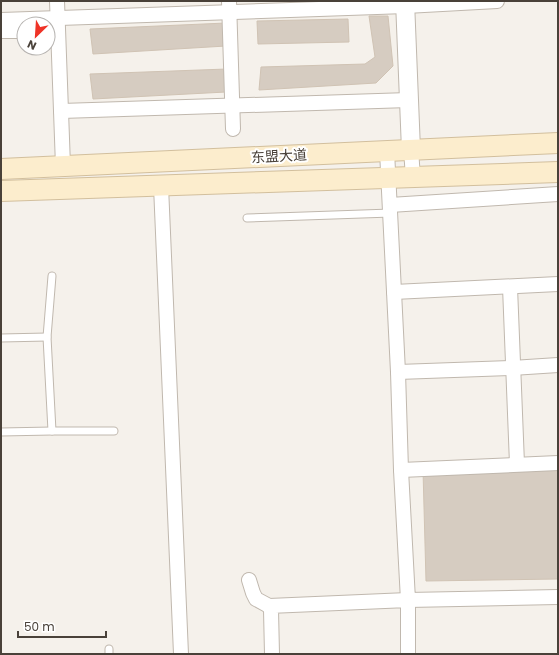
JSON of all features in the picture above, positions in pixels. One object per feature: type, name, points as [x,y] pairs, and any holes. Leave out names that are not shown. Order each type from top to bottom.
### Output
[{"type":"main road","name":"东盟大道","points":[[1,169],[558,143]]},
{"type":"main road","name":"东盟大道","points":[[1,192],[558,172]]},
{"type":"street","points":[[56,16],[57,1]]},
{"type":"street","points":[[56,26],[229,7],[497,1]]},
{"type":"street","points":[[406,4],[412,177]]},
{"type":"street","points":[[229,7],[233,129]]},
{"type":"street","points":[[1,20],[16,22]]},
{"type":"street","points":[[1,32],[16,31]]},
{"type":"street","points":[[56,40],[63,166]]},
{"type":"street","points":[[61,111],[409,100]]},
{"type":"street","points":[[387,151],[408,600],[408,654]]},
{"type":"street","points":[[161,186],[181,654]]},
{"type":"street","points":[[390,209],[558,194]]},
{"type":"street","points":[[394,292],[558,284]]},
{"type":"street","points":[[510,286],[512,368],[517,464]]},
{"type":"street","points":[[398,372],[558,365]]},
{"type":"street","points":[[401,470],[558,463]]},
{"type":"street","points":[[248,580],[256,599],[269,606],[408,600],[558,597]]},
{"type":"street","points":[[269,606],[271,610],[272,654]]},
{"type":"lane","points":[[247,218],[390,209]]},
{"type":"lane","points":[[52,276],[47,337],[52,431]]},
{"type":"lane","points":[[1,338],[47,337]]},
{"type":"lane","points":[[1,432],[114,431]]},
{"type":"building","points":[[369,16],[388,16],[393,66],[376,83],[259,90],[261,67],[365,64],[375,57]]},
{"type":"building","points":[[348,19],[349,42],[258,44],[257,21]]},
{"type":"building","points":[[226,23],[226,46],[93,54],[90,29]]},
{"type":"building","points":[[227,69],[226,92],[93,99],[90,74]]},
{"type":"building","points":[[558,468],[558,579],[426,581],[423,470]]}]
